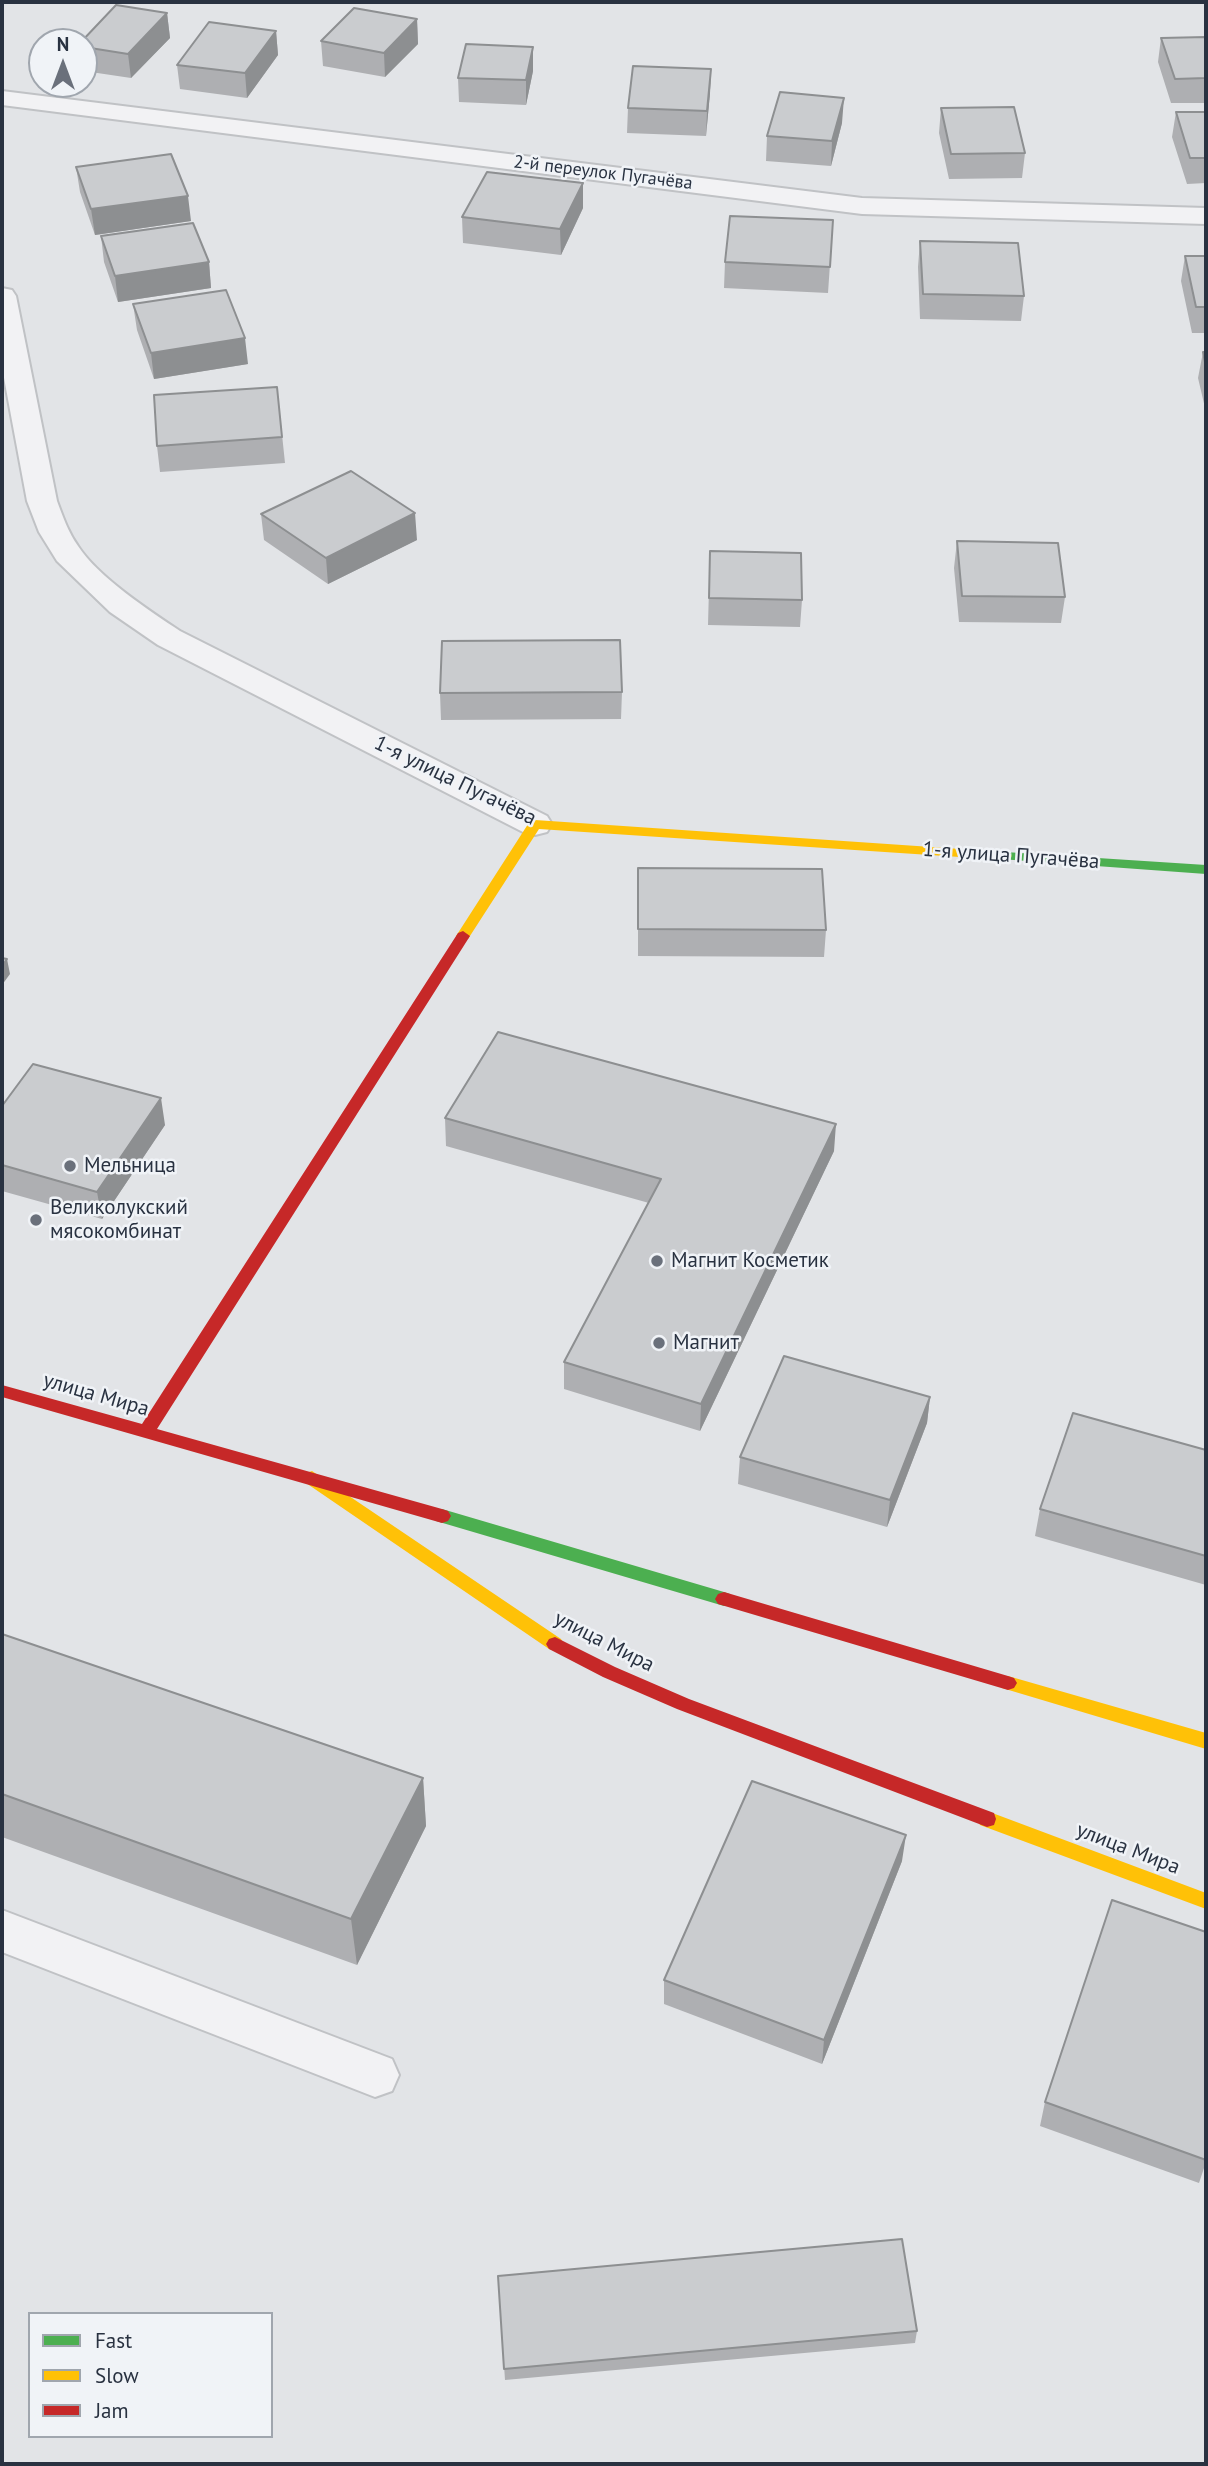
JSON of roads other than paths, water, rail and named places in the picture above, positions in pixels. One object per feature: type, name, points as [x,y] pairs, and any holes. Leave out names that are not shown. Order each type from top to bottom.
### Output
[{"type":"street","name":"2-й переулок Пугачёва","points":[[2,98],[862,205],[1206,216]]},
{"type":"street","name":"1-я улица Пугачёва","points":[[2,296],[42,501],[54,532],[68,555],[94,583],[169,638],[535,824],[1206,870]]},
{"type":"street","points":[[147,1431],[535,824]]},
{"type":"street","name":"улица Мира","points":[[2,1391],[312,1478],[559,1646],[609,1672],[683,1704],[1206,1901]]},
{"type":"street","points":[[312,1478],[1206,1741]]},
{"type":"street","points":[[2,1931],[375,2075]]},
{"type":"place","name":"Мельница","points":[[70,1166]]},
{"type":"place","name":"Великолукский мясокомбинат","points":[[36,1220]]},
{"type":"place","name":"Магнит Косметик","points":[[657,1261]]},
{"type":"place","name":"Магнит","points":[[659,1343]]}]
